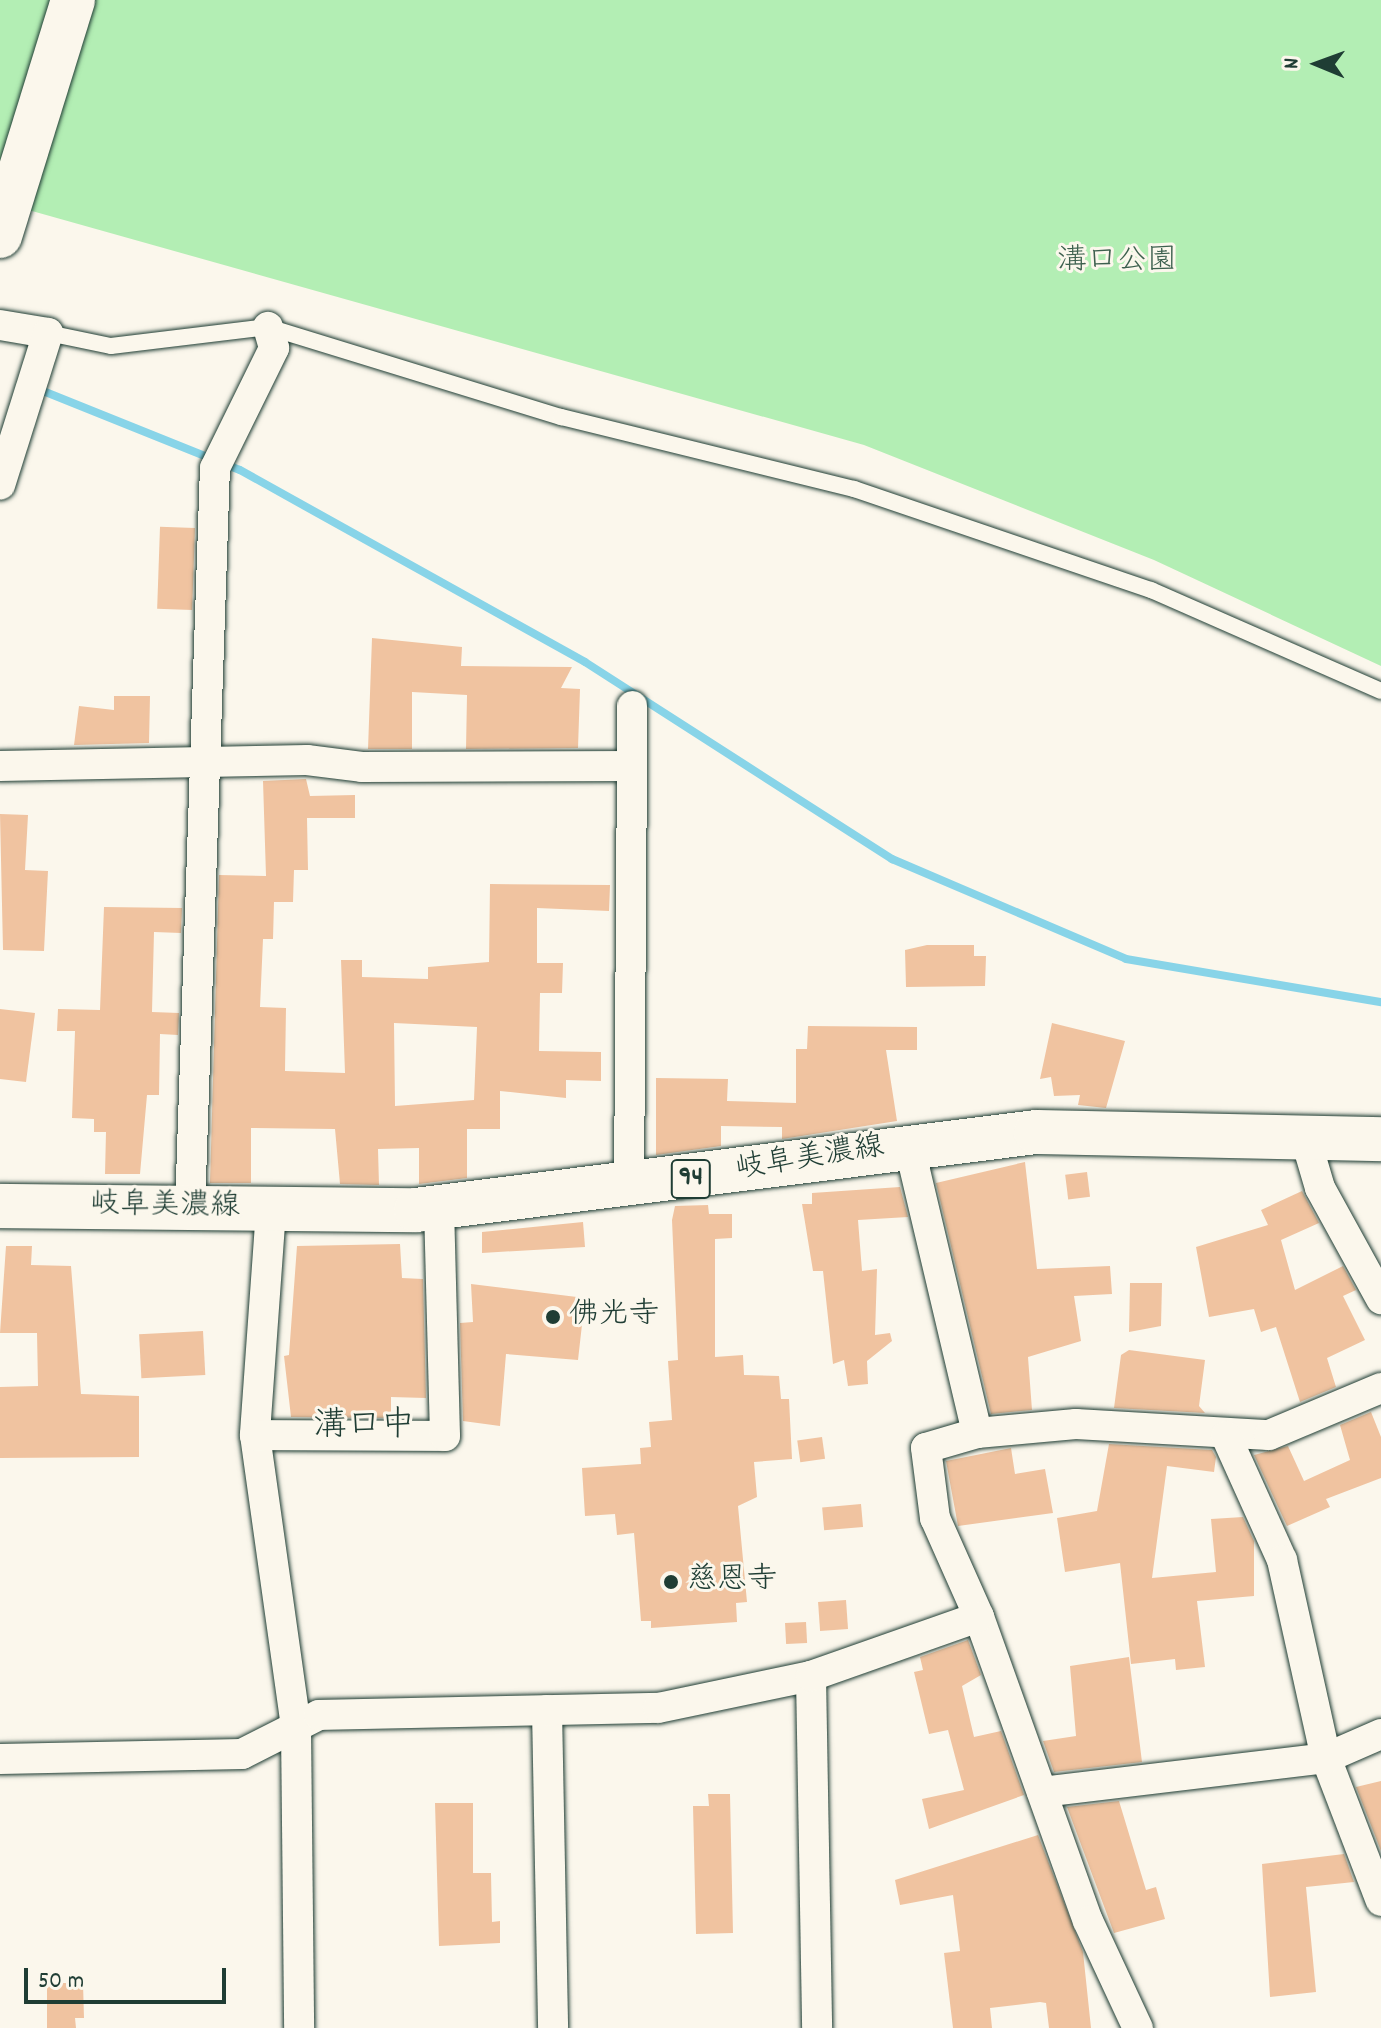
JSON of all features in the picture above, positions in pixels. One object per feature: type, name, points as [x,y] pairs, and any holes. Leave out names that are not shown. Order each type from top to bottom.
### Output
[{"type":"main road","points":[[0,236],[73,0]]},
{"type":"main road","name":"岐阜美濃線","points":[[0,1206],[271,1210],[439,1208],[629,1189],[909,1145],[1036,1132],[1381,1139]]},
{"type":"street","points":[[0,325],[48,333],[0,485]]},
{"type":"street","points":[[190,1209],[202,960],[200,761],[218,460],[274,348],[268,327]]},
{"type":"street","points":[[629,1189],[632,706]]},
{"type":"street","points":[[0,766],[200,761],[632,766]]},
{"type":"street","points":[[1305,1137],[1320,1188],[1381,1299]]},
{"type":"street","points":[[909,1145],[927,1247],[977,1433]]},
{"type":"street","points":[[255,1435],[445,1436],[439,1208]]},
{"type":"street","points":[[271,1210],[255,1435],[296,1728],[299,2028]]},
{"type":"street","points":[[1138,2028],[1088,1921],[979,1617],[935,1518],[926,1448],[977,1433],[1076,1424],[1226,1436],[1301,1426],[1381,1388]]},
{"type":"street","points":[[1226,1436],[1282,1560],[1326,1758],[1381,1901]]},
{"type":"street","points":[[0,1759],[242,1754],[319,1715],[658,1708],[811,1676],[979,1617]]},
{"type":"street","points":[[811,1676],[817,2028]]},
{"type":"street","points":[[547,1710],[553,2028]]},
{"type":"street","points":[[1042,1792],[1326,1758],[1381,1734]]},
{"type":"lane","points":[[48,333],[111,346],[268,327],[561,417],[854,489],[1151,590],[1381,691]]},
{"type":"green space","name":"溝口公園","points":[[0,0],[1381,0],[1381,666],[1154,560],[864,445],[0,202]]},
{"type":"building","points":[[160,527],[195,528],[192,610],[157,609]]},
{"type":"building","points":[[372,638],[462,647],[461,666],[572,667],[561,688],[580,689],[578,748],[466,749],[467,695],[412,692],[412,749],[368,749]]},
{"type":"building","points":[[114,696],[150,696],[149,743],[74,745],[79,706],[114,710]]},
{"type":"building","points":[[306,779],[310,796],[355,795],[355,818],[307,818],[308,870],[294,870],[293,902],[274,902],[273,939],[263,939],[260,1007],[286,1008],[285,1071],[345,1073],[341,960],[362,960],[362,977],[428,979],[428,967],[489,962],[490,884],[610,885],[609,911],[537,908],[537,963],[563,963],[562,993],[540,993],[539,1051],[601,1052],[601,1081],[566,1080],[566,1098],[500,1091],[500,1129],[467,1129],[467,1178],[419,1184],[419,1148],[378,1149],[379,1185],[340,1184],[335,1129],[251,1128],[251,1183],[210,1183],[219,875],[266,876],[263,781]],"holes":[[[394,1023],[477,1027],[474,1100],[395,1106]]]},
{"type":"building","points":[[0,814],[28,815],[25,870],[48,871],[44,951],[3,950]]},
{"type":"building","points":[[104,907],[182,908],[181,933],[154,932],[152,1012],[179,1013],[178,1035],[160,1034],[159,1095],[147,1095],[140,1174],[105,1174],[106,1132],[94,1132],[94,1119],[72,1118],[75,1031],[57,1031],[58,1009],[100,1010]]},
{"type":"building","points":[[927,945],[974,945],[974,956],[986,956],[985,986],[906,987],[905,950]]},
{"type":"building","points":[[0,1009],[35,1013],[26,1082],[0,1079]]},
{"type":"building","points":[[1052,1023],[1125,1041],[1106,1108],[1078,1105],[1080,1095],[1054,1096],[1051,1077],[1040,1079]]},
{"type":"building","points":[[808,1026],[917,1027],[917,1050],[886,1050],[897,1121],[782,1139],[782,1127],[721,1126],[721,1146],[656,1155],[656,1078],[728,1079],[727,1101],[796,1103],[796,1049],[807,1049]]},
{"type":"building","points":[[1025,1162],[1037,1269],[1110,1266],[1112,1294],[1074,1296],[1081,1341],[1028,1357],[1032,1410],[991,1414],[936,1183]]},
{"type":"building","points":[[1087,1172],[1090,1197],[1068,1199],[1065,1175]]},
{"type":"building","points":[[900,1187],[908,1217],[858,1220],[862,1271],[877,1269],[875,1335],[890,1333],[892,1341],[867,1361],[868,1384],[848,1386],[844,1360],[833,1364],[823,1271],[813,1271],[802,1204],[812,1204],[812,1193]]},
{"type":"building","points":[[1302,1191],[1319,1223],[1281,1240],[1295,1290],[1343,1266],[1356,1290],[1343,1296],[1365,1340],[1327,1358],[1336,1387],[1300,1402],[1276,1327],[1261,1332],[1254,1309],[1209,1317],[1196,1247],[1268,1225],[1261,1210]]},
{"type":"building","points":[[708,1205],[709,1214],[732,1214],[732,1238],[715,1239],[715,1357],[743,1355],[744,1375],[779,1376],[781,1399],[789,1399],[792,1459],[754,1462],[757,1497],[738,1506],[747,1602],[736,1603],[737,1622],[651,1628],[651,1621],[641,1621],[634,1533],[617,1535],[615,1514],[585,1516],[582,1468],[641,1464],[640,1448],[651,1447],[649,1422],[672,1420],[668,1361],[678,1360],[672,1220],[675,1206]]},
{"type":"building","points":[[583,1222],[585,1247],[482,1253],[482,1232]]},
{"type":"building","points":[[400,1244],[402,1278],[423,1279],[426,1398],[391,1397],[391,1418],[291,1417],[284,1356],[289,1355],[297,1246]]},
{"type":"building","points":[[6,1246],[32,1246],[31,1265],[71,1266],[81,1394],[139,1396],[139,1457],[0,1458],[0,1387],[38,1386],[37,1333],[0,1333]]},
{"type":"building","points":[[1130,1283],[1162,1283],[1161,1326],[1129,1332]]},
{"type":"building","points":[[471,1284],[585,1298],[578,1360],[506,1354],[500,1426],[463,1421],[460,1323],[473,1322]]},
{"type":"building","points":[[203,1331],[205,1375],[141,1378],[139,1334]]},
{"type":"building","points":[[1129,1350],[1205,1360],[1199,1406],[1205,1413],[1114,1408],[1121,1355]]},
{"type":"building","points":[[1371,1412],[1381,1437],[1381,1478],[1326,1499],[1330,1507],[1287,1526],[1254,1455],[1288,1446],[1304,1481],[1350,1460],[1340,1425]]},
{"type":"building","points":[[822,1437],[825,1459],[800,1462],[797,1440]]},
{"type":"building","points":[[1109,1444],[1212,1450],[1216,1457],[1214,1472],[1167,1466],[1152,1578],[1216,1572],[1211,1519],[1243,1517],[1254,1541],[1254,1596],[1197,1601],[1205,1667],[1176,1670],[1175,1659],[1131,1664],[1120,1563],[1065,1572],[1057,1518],[1097,1511]]},
{"type":"building","points":[[1011,1448],[1015,1474],[1045,1469],[1053,1513],[958,1526],[946,1461]]},
{"type":"building","points":[[861,1504],[863,1527],[824,1530],[822,1507]]},
{"type":"building","points":[[846,1600],[848,1629],[820,1631],[818,1602]]},
{"type":"building","points":[[806,1622],[807,1643],[786,1644],[785,1623]]},
{"type":"building","points":[[968,1640],[981,1675],[962,1686],[974,1737],[1001,1731],[1024,1795],[929,1829],[922,1799],[964,1790],[948,1730],[929,1734],[914,1672],[923,1670],[920,1657]]},
{"type":"building","points":[[1129,1657],[1142,1762],[1054,1772],[1043,1741],[1076,1736],[1070,1666]]},
{"type":"building","points":[[1381,1781],[1381,1851],[1356,1787]]},
{"type":"building","points":[[708,1794],[730,1794],[733,1933],[696,1934],[693,1806],[709,1806]]},
{"type":"building","points":[[1119,1801],[1146,1890],[1156,1887],[1165,1919],[1114,1933],[1067,1807]]},
{"type":"building","points":[[435,1803],[473,1803],[473,1873],[491,1873],[492,1922],[500,1921],[500,1943],[439,1946]]},
{"type":"building","points":[[1038,1835],[1083,1952],[1091,2028],[1049,2028],[1046,2003],[1040,2002],[990,2008],[992,2028],[953,2028],[944,1953],[960,1951],[953,1895],[900,1905],[895,1880]]},
{"type":"building","points":[[1344,1854],[1354,1882],[1306,1887],[1316,1992],[1270,1997],[1262,1864]]},
{"type":"building","points":[[47,1983],[83,1983],[84,2018],[75,2018],[76,2028],[47,2028]]},
{"type":"waterway","points":[[43,391],[240,470],[585,662],[892,859],[1126,959],[1381,1002]]},
{"type":"place","name":"佛光寺","points":[[553,1317]]},
{"type":"place","name":"慈恩寺","points":[[671,1582]]},
{"type":"district","name":"溝口中","points":[[364,1428]]}]
